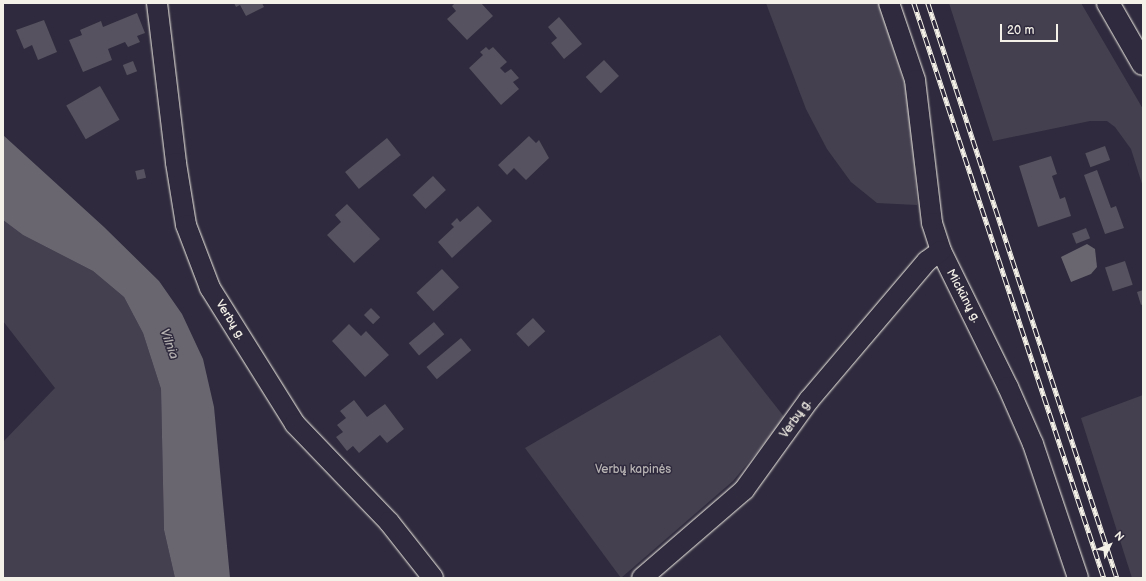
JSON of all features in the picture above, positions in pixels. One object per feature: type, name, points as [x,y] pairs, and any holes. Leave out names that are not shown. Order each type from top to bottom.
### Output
[{"type":"main road","points":[[1108,3],[1143,64]]},
{"type":"street","name":"Verbų g.","points":[[157,3],[176,162],[186,225],[210,288],[295,424],[389,522],[433,578]]},
{"type":"street","name":"Mickūnų g.","points":[[889,3],[916,80],[932,222],[941,251],[1005,379],[1033,444],[1078,578]]},
{"type":"street","name":"Verbų g.","points":[[642,578],[744,490],[809,400],[927,261],[941,251]]},
{"type":"green space","points":[[766,3],[880,3],[911,105],[917,205],[877,203],[851,182],[827,149],[806,109]]},
{"type":"green space","points":[[949,3],[1081,3],[1143,109],[1143,187],[1131,149],[1115,127],[1107,121],[1090,121],[993,141]]},
{"type":"green space","points":[[3,220],[23,235],[93,271],[124,297],[143,333],[161,389],[164,530],[175,578],[3,578],[3,442],[55,388],[3,321]]},
{"type":"green space","name":"Verbų kapinės","points":[[720,335],[785,418],[733,481],[621,578],[525,448]]},
{"type":"green space","points":[[1143,395],[1143,578],[1132,578],[1081,418]]},
{"type":"water","name":"Vilnia","points":[[3,135],[104,227],[159,281],[182,314],[203,359],[214,407],[230,578],[175,578],[164,530],[161,389],[143,333],[124,297],[93,271],[23,235],[3,220]]},
{"type":"water","points":[[1087,244],[1095,249],[1097,267],[1091,274],[1071,282],[1061,257]]},
{"type":"building","points":[[234,3],[262,3],[264,7],[246,16],[240,5],[236,7]]},
{"type":"building","points":[[455,3],[481,3],[493,16],[467,40],[447,19],[456,11],[452,6]]},
{"type":"building","points":[[137,13],[145,33],[137,36],[140,42],[128,47],[125,42],[108,49],[112,60],[83,72],[69,40],[82,35],[80,30],[101,21],[103,27]]},
{"type":"building","points":[[559,17],[582,44],[564,59],[551,43],[557,38],[548,27]]},
{"type":"building","points":[[44,20],[57,52],[38,60],[32,45],[24,49],[16,30]]},
{"type":"building","points":[[486,47],[489,50],[493,47],[507,62],[500,68],[505,73],[511,69],[519,78],[513,82],[519,89],[501,105],[469,68],[483,55],[480,52]]},
{"type":"building","points":[[604,60],[619,76],[601,93],[586,77]]},
{"type":"building","points":[[133,61],[137,71],[127,75],[123,65]]},
{"type":"building","points":[[100,86],[120,120],[86,139],[66,106]]},
{"type":"building","points":[[529,136],[536,143],[539,140],[549,158],[526,180],[514,168],[507,175],[498,165]]},
{"type":"building","points":[[387,138],[401,155],[359,189],[345,172]]},
{"type":"building","points":[[1105,146],[1110,160],[1090,167],[1085,153]]},
{"type":"building","points":[[1051,156],[1057,174],[1052,176],[1060,199],[1065,197],[1071,216],[1038,227],[1019,166]]},
{"type":"building","points":[[144,169],[146,178],[137,180],[135,171]]},
{"type":"building","points":[[1097,170],[1111,208],[1116,206],[1124,228],[1105,234],[1084,175]]},
{"type":"building","points":[[433,176],[446,190],[425,209],[413,195]]},
{"type":"building","points":[[347,204],[380,239],[354,263],[327,235],[341,222],[335,215]]},
{"type":"building","points":[[478,206],[492,221],[452,258],[438,242],[454,227],[451,224],[457,218],[460,222]]},
{"type":"building","points":[[1086,228],[1090,238],[1076,244],[1072,234]]},
{"type":"building","points":[[1125,261],[1133,285],[1113,291],[1105,267]]},
{"type":"building","points":[[442,269],[459,287],[433,311],[416,293]]},
{"type":"building","points":[[1143,290],[1143,304],[1141,305],[1137,292]]},
{"type":"building","points":[[371,308],[380,317],[373,324],[364,315]]},
{"type":"building","points":[[533,318],[545,331],[528,347],[516,334]]},
{"type":"building","points":[[434,322],[444,334],[419,355],[409,343]]},
{"type":"building","points":[[349,324],[361,336],[366,331],[389,355],[365,377],[332,341]]},
{"type":"building","points":[[461,338],[471,350],[437,379],[427,367]]},
{"type":"building","points":[[354,400],[367,417],[385,404],[404,429],[387,443],[380,435],[359,453],[353,446],[347,451],[336,437],[343,432],[337,425],[346,418],[340,411]]},
{"type":"railway","points":[[914,3],[1104,578]]},
{"type":"railway","points":[[928,3],[1117,578]]}]
